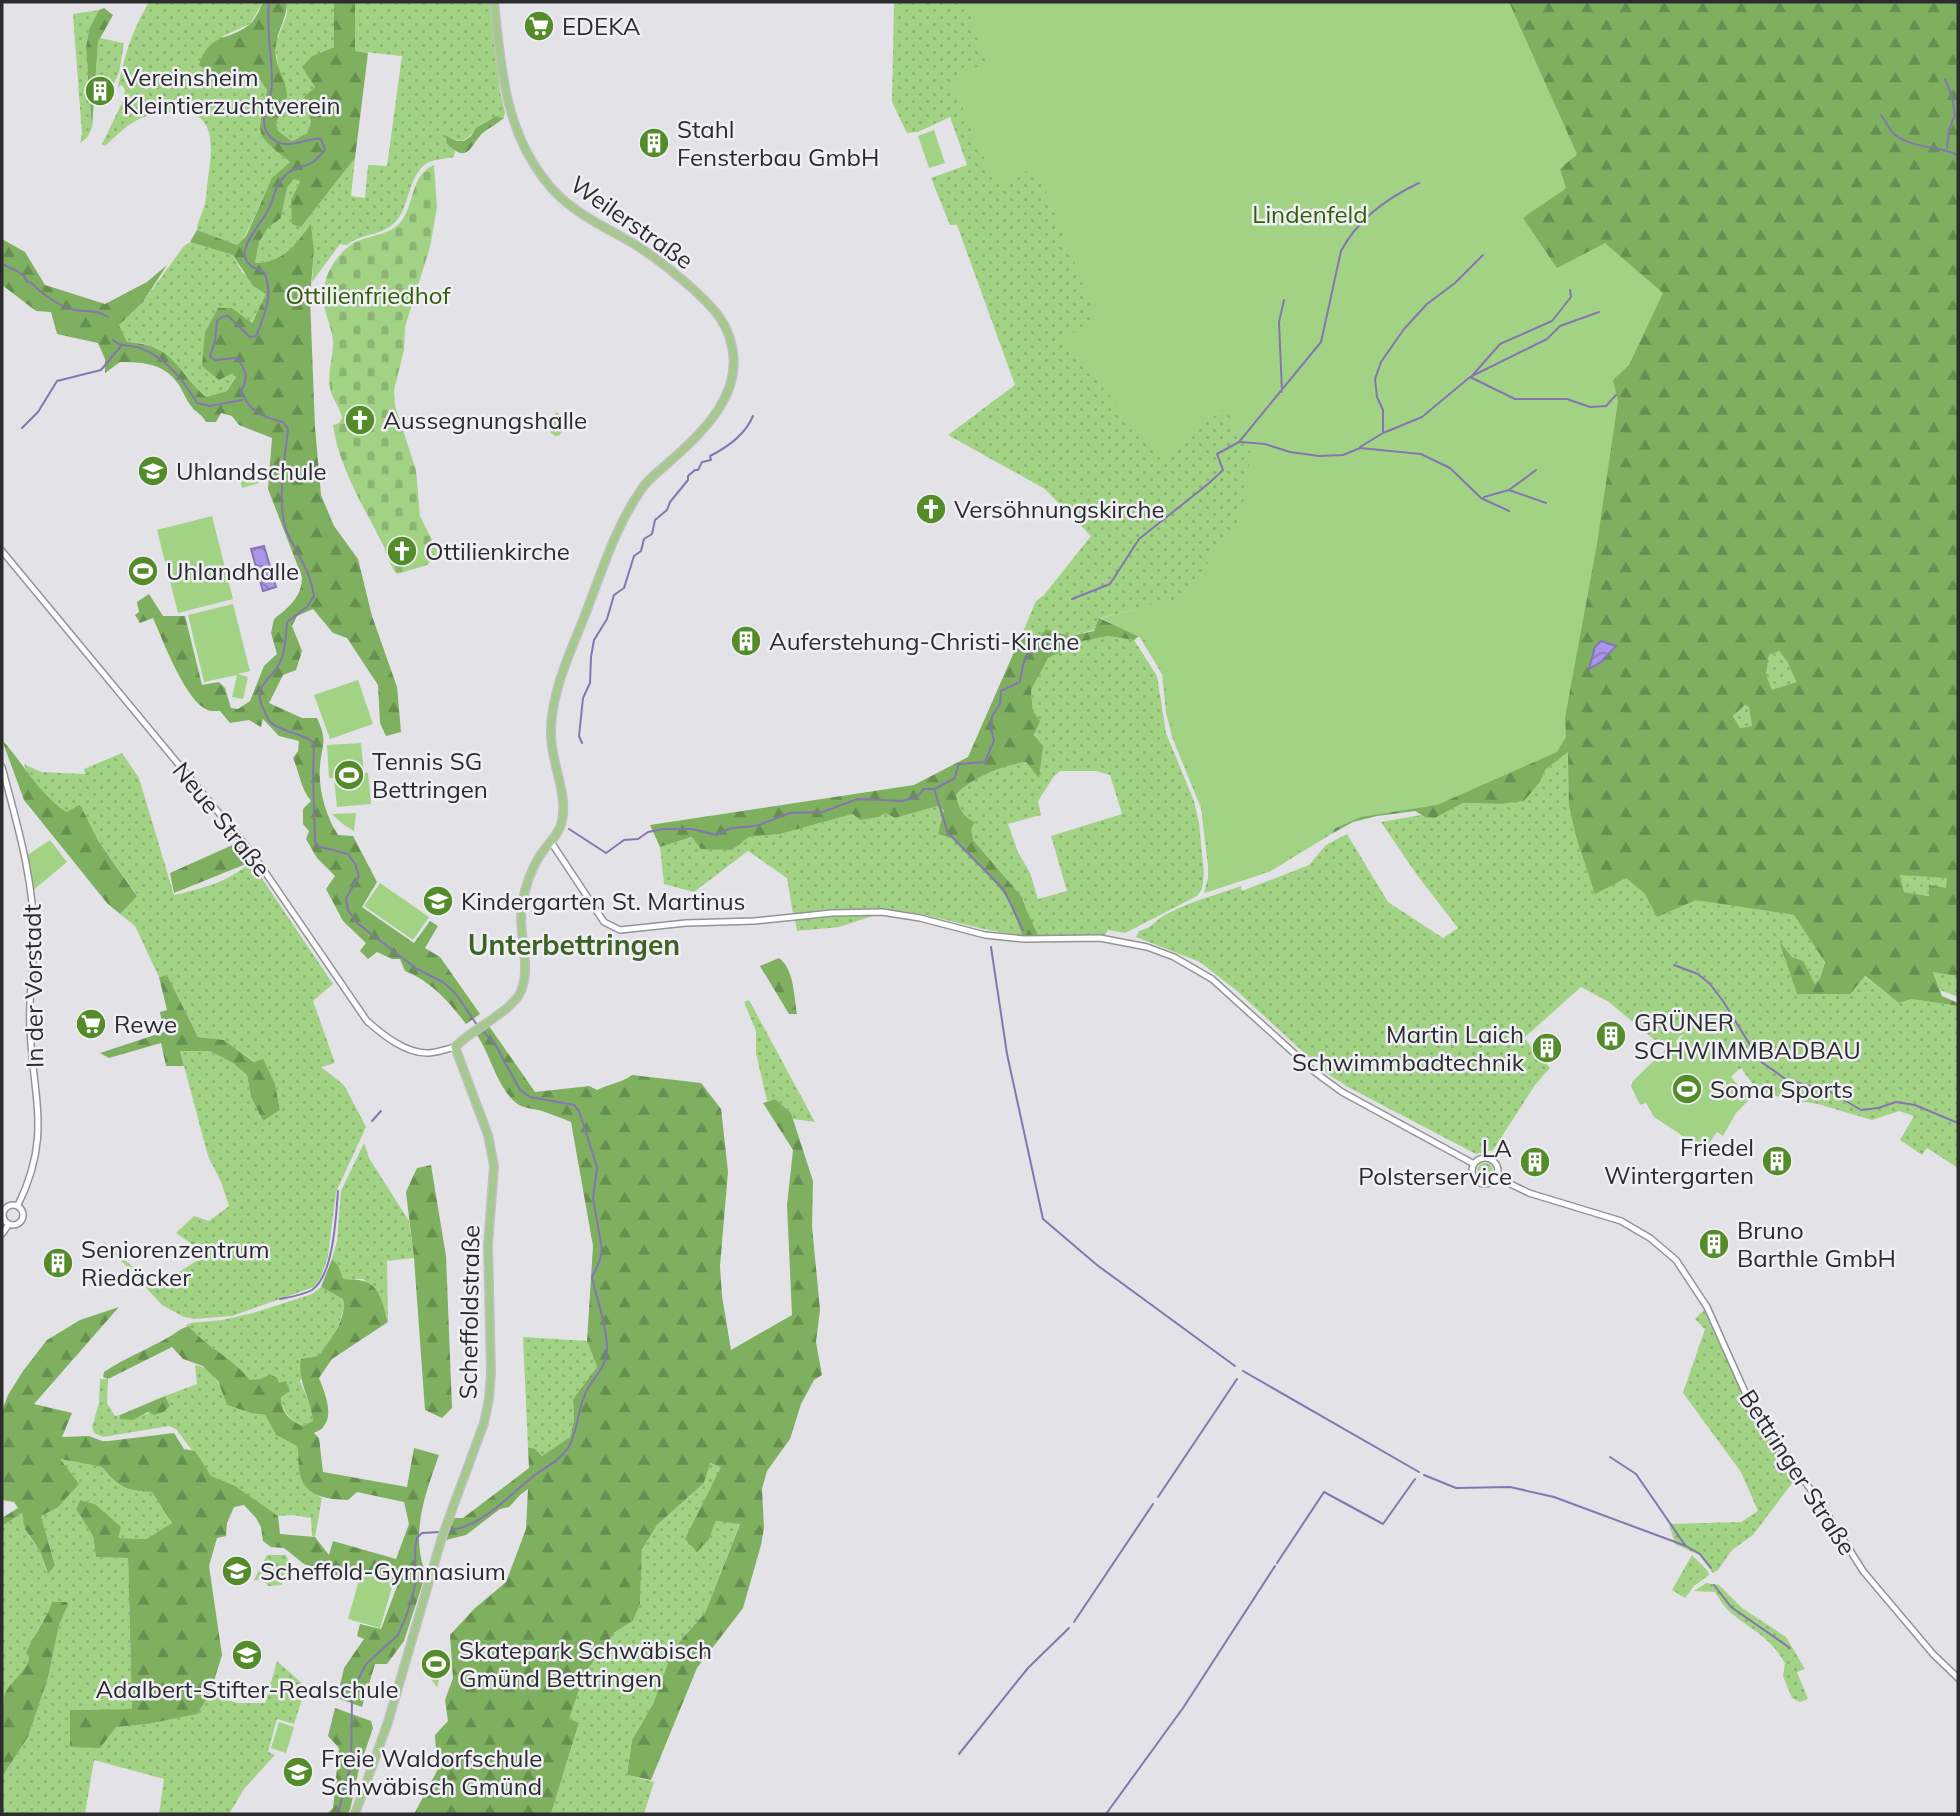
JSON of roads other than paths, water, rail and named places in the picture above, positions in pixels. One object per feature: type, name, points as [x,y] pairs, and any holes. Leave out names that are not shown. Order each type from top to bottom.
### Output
[{"type":"main road","name":"Weilerstraße","points":[[455,1047],[473,1030],[511,1004],[522,990],[525,975],[520,925],[527,882],[539,856],[551,842],[562,821],[563,810],[550,732],[554,707],[570,654],[631,506],[642,487],[698,435],[724,403],[733,376],[734,352],[725,325],[702,297],[657,259],[568,206],[534,166],[518,137],[508,104],[494,2]]},
{"type":"main road","name":"Scheffoldstraße","points":[[355,1814],[391,1710],[442,1537],[484,1423],[489,1399],[491,1372],[488,1245],[494,1166],[488,1135],[455,1047]]},
{"type":"street","name":"Neue Straße","points":[[2,551],[252,853],[368,1021],[383,1035],[417,1052],[430,1053],[455,1047]]},
{"type":"street","name":"In der Vorstadt","points":[[2,767],[28,867],[34,938],[29,1011],[39,1129],[32,1171],[18,1205]]},
{"type":"street","points":[[551,842],[604,922],[620,930],[856,911],[902,914],[985,935],[1024,939],[1100,937],[1124,941],[1174,957],[1212,979],[1316,1073],[1342,1092],[1474,1164]]},
{"type":"street","points":[[1480,1159],[1490,1159],[1496,1166],[1496,1177],[1487,1184],[1476,1180],[1472,1172],[1474,1164],[1480,1159]]},
{"type":"street","name":"Bettringer Straße","points":[[1496,1177],[1530,1193],[1609,1216],[1642,1233],[1665,1249],[1685,1271],[1707,1307],[1749,1401],[1822,1505],[1863,1571],[1933,1654],[1958,1678]]},
{"type":"street","name":"In der Vorstadt","points":[[12,1204],[18,1205],[23,1210],[22,1220],[15,1225],[9,1224],[4,1219],[4,1210],[12,1204]]},
{"type":"street","name":"In der Vorstadt","points":[[2,1234],[9,1224]]},
{"type":"water","points":[[264,546],[276,587],[263,591],[251,549]]},
{"type":"water","points":[[1601,641],[1616,646],[1601,662],[1589,669],[1595,647]]},
{"type":"waterway","points":[[269,2],[272,84],[264,124],[268,134],[279,143],[291,144],[321,139],[325,150],[313,162],[291,171],[283,178],[270,207],[246,245],[246,261],[264,272],[268,288],[265,312],[256,336],[250,337],[228,316],[222,317],[217,321],[210,356],[215,360],[236,358],[245,373],[241,391],[248,404],[263,416],[283,422],[288,429],[282,509],[287,532],[307,571],[314,596],[307,607],[287,622],[283,655],[261,689],[261,703],[270,722],[314,743],[315,841],[317,846],[348,854],[355,864],[359,876],[346,898],[348,910],[357,923],[417,969],[443,982],[456,994],[477,1025]]},
{"type":"waterway","points":[[1945,79],[1952,96],[1955,115],[1949,130],[1947,148]]},
{"type":"waterway","points":[[1881,115],[1892,132],[1901,139],[1958,155]]},
{"type":"waterway","points":[[1072,599],[1110,584],[1139,539],[1223,470],[1217,454],[1239,442],[1321,342],[1341,251],[1348,240],[1374,211],[1419,183]]},
{"type":"waterway","points":[[1383,433],[1383,410],[1377,397],[1375,379],[1381,362],[1404,329],[1427,304],[1455,283],[1483,255]]},
{"type":"waterway","points":[[2,264],[17,271],[27,282],[64,306],[108,317]]},
{"type":"waterway","points":[[1471,377],[1500,344],[1552,321],[1571,297],[1570,290]]},
{"type":"waterway","points":[[1282,392],[1279,322],[1284,300]]},
{"type":"waterway","points":[[1470,377],[1547,339],[1560,326],[1599,312]]},
{"type":"waterway","points":[[113,340],[150,352],[180,378],[197,403],[210,406],[242,400]]},
{"type":"waterway","points":[[22,428],[38,412],[57,381],[101,370],[121,346]]},
{"type":"waterway","points":[[1360,447],[1383,433],[1422,417],[1470,377],[1515,399],[1567,399],[1590,407],[1606,406],[1616,395]]},
{"type":"waterway","points":[[582,743],[579,736],[583,698],[590,683],[594,640],[607,619],[614,595],[624,588],[634,556],[641,551],[644,539],[652,534],[655,520],[667,510],[670,502],[688,480],[688,476],[698,470],[702,462],[711,460],[710,456],[735,440],[753,416]]},
{"type":"waterway","points":[[1241,442],[1265,444],[1290,452],[1319,456],[1343,455],[1360,448],[1421,454],[1450,468],[1481,498],[1509,511]]},
{"type":"waterway","points":[[1509,490],[1536,470]]},
{"type":"waterway","points":[[1484,497],[1509,490],[1546,503]]},
{"type":"waterway","points":[[569,829],[606,853],[624,840],[638,839],[648,832],[663,829],[692,829],[716,835],[731,828],[756,826],[790,813],[822,812],[858,799],[902,801],[917,797],[924,789],[934,789],[954,779],[959,764],[985,762],[994,740],[992,716],[1000,704],[1001,691],[1020,682],[1026,658],[1033,651],[1047,645]]},
{"type":"waterway","points":[[934,789],[948,833],[1004,890],[1023,930]]},
{"type":"waterway","points":[[991,947],[1007,1054],[1043,1219],[1097,1265],[1235,1366]]},
{"type":"waterway","points":[[1674,965],[1698,974],[1710,984],[1760,1061],[1787,1080],[1827,1090],[1861,1110],[1896,1102],[1915,1105],[1958,1123]]},
{"type":"waterway","points":[[446,1531],[472,1524],[483,1517],[565,1452],[574,1435],[584,1395],[603,1366],[607,1350],[604,1322],[592,1277],[602,1249],[593,1198],[597,1167],[579,1111],[574,1105],[530,1097],[520,1090],[495,1044],[481,1029]]},
{"type":"waterway","points":[[372,1121],[381,1111]]},
{"type":"waterway","points":[[280,1299],[312,1290],[325,1272],[335,1229],[338,1191]]},
{"type":"waterway","points":[[1243,1371],[1419,1472]]},
{"type":"waterway","points":[[1158,1497],[1237,1379]]},
{"type":"waterway","points":[[1610,1457],[1636,1474],[1685,1545]]},
{"type":"waterway","points":[[1424,1475],[1456,1488],[1510,1487],[1554,1497],[1686,1546],[1700,1554],[1711,1568]]},
{"type":"waterway","points":[[1277,1563],[1324,1492],[1383,1524],[1415,1479]]},
{"type":"waterway","points":[[1074,1622],[1153,1504]]},
{"type":"waterway","points":[[334,1814],[339,1810],[351,1764],[352,1698],[357,1682],[366,1664],[398,1635],[407,1614],[416,1582],[417,1538],[422,1533],[441,1532]]},
{"type":"waterway","points":[[1106,1814],[1183,1708],[1275,1566]]},
{"type":"waterway","points":[[1714,1585],[1731,1607],[1790,1648]]},
{"type":"waterway","points":[[959,1754],[1028,1668],[1069,1628]]},
{"type":"place","name":"EDEKA","points":[[539,26]]},
{"type":"place","name":"Vereinsheim Kleintierzuchtverein","points":[[100,91]]},
{"type":"place","name":"Stahl Fensterbau GmbH","points":[[654,143]]},
{"type":"place","name":"Aussegnungshalle","points":[[360,420]]},
{"type":"place","name":"Uhlandschule","points":[[153,471]]},
{"type":"place","name":"Versöhnungskirche","points":[[931,509]]},
{"type":"place","name":"Ottilienkirche","points":[[402,551]]},
{"type":"place","name":"Uhlandhalle","points":[[143,571]]},
{"type":"place","name":"Auferstehung-Christi-Kirche","points":[[746,641]]},
{"type":"place","name":"Tennis SG Bettringen","points":[[349,775]]},
{"type":"place","name":"Kindergarten St. Martinus","points":[[438,901]]},
{"type":"place","name":"Rewe","points":[[91,1024]]},
{"type":"place","name":"GRÜNER SCHWIMMBADBAU","points":[[1611,1036]]},
{"type":"place","name":"Martin Laich Schwimmbadtechnik","points":[[1547,1048]]},
{"type":"place","name":"Soma Sports","points":[[1687,1089]]},
{"type":"place","name":"Friedel Wintergarten","points":[[1777,1161]]},
{"type":"place","name":"LA Polsterservice","points":[[1535,1162]]},
{"type":"place","name":"Bruno Barthle GmbH","points":[[1714,1244]]},
{"type":"place","name":"Seniorenzentrum Riedäcker","points":[[58,1263]]},
{"type":"place","name":"Scheffold-Gymnasium","points":[[237,1571]]},
{"type":"place","name":"Adalbert-Stifter-Realschule","points":[[247,1655]]},
{"type":"place","name":"Skatepark Schwäbisch Gmünd Bettringen","points":[[436,1664]]},
{"type":"place","name":"Freie Waldorfschule Schwäbisch Gmünd","points":[[298,1772]]},
{"type":"district","name":"Unterbettringen","points":[[574,944]]},
{"type":"park label","name":"Lindenfeld","points":[[1310,214]]},
{"type":"park label","name":"Ottilienfriedhof","points":[[368,295]]}]
